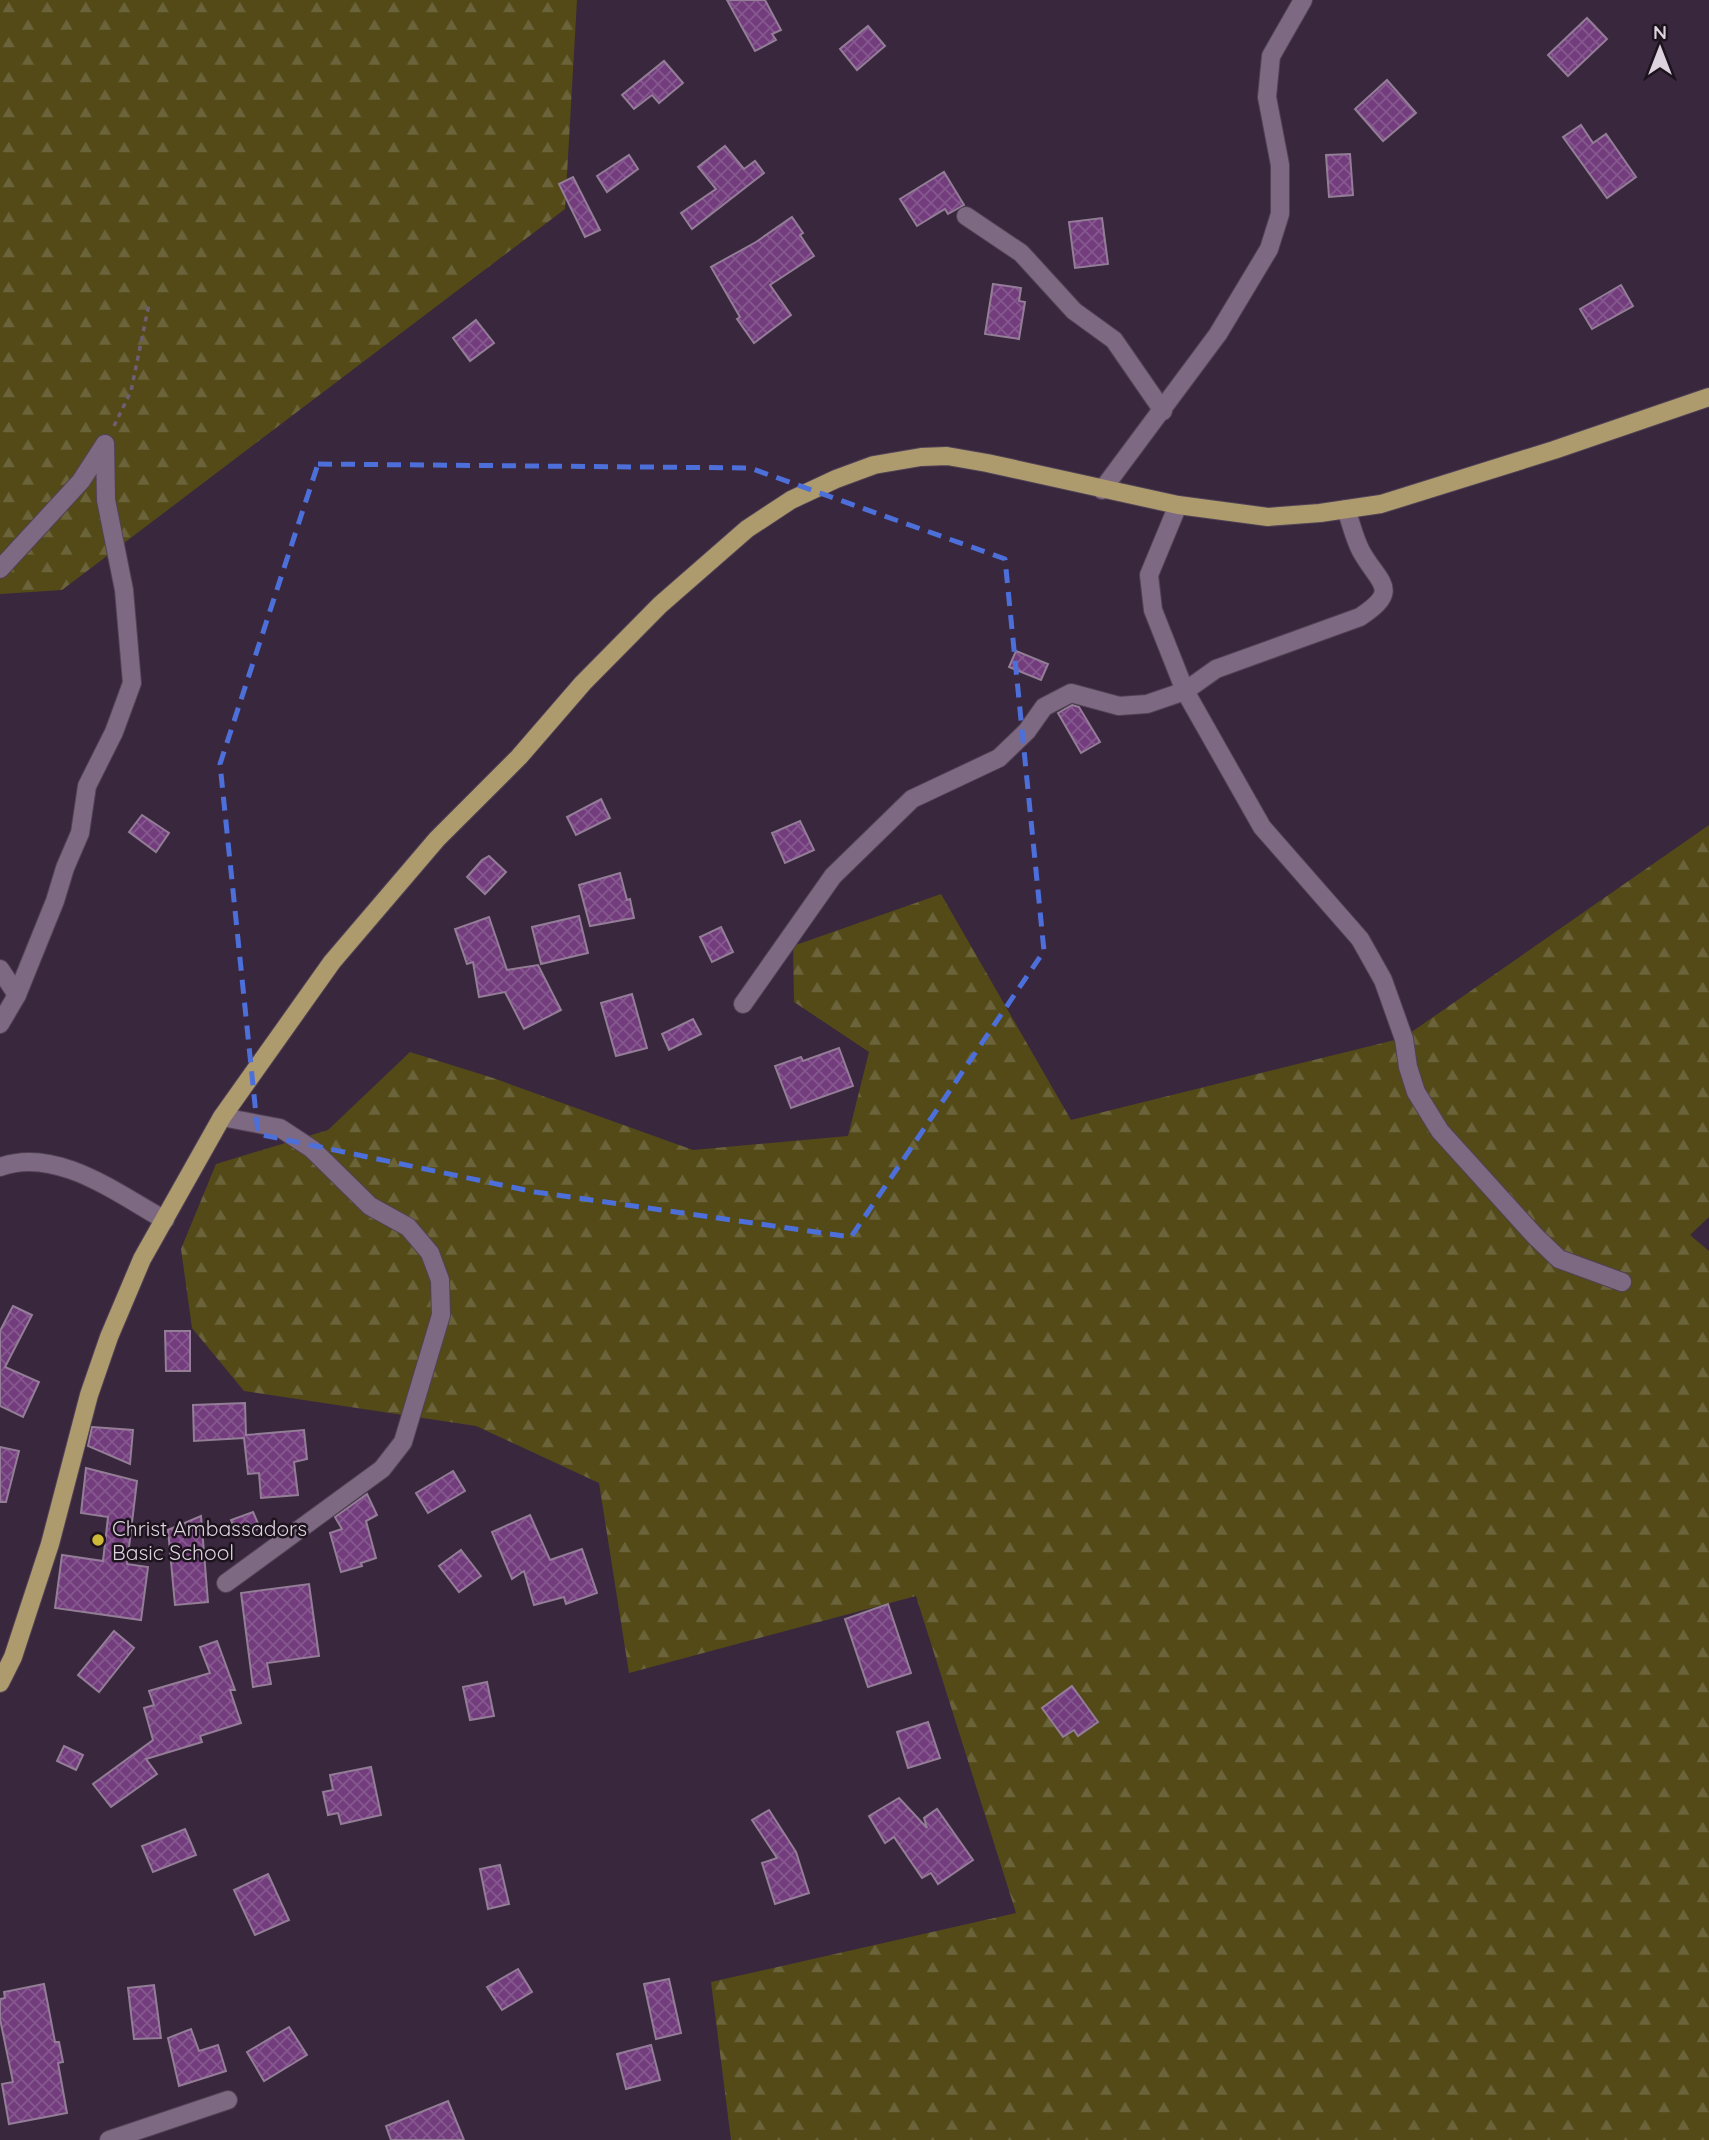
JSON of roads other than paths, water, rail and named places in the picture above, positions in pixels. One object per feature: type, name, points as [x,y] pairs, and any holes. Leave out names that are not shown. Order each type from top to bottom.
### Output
[{"type":"main road","points":[[0,1684],[13,1657],[50,1544],[89,1395],[108,1337],[142,1259],[222,1116],[332,962],[437,839],[519,757],[583,682],[640,624],[747,529],[791,500],[874,465],[900,459],[947,456],[1178,505],[1268,517],[1346,509],[1381,504],[1708,402]]},
{"type":"street","points":[[1102,490],[1219,334],[1269,248],[1280,215],[1280,165],[1267,97],[1271,56],[1303,0]]},
{"type":"street","points":[[966,216],[1021,253],[1074,311],[1114,340],[1163,411]]},
{"type":"street","points":[[0,569],[81,481],[105,444],[106,500],[124,590],[132,683],[114,732],[87,786],[80,833],[18,995],[0,1024]]},
{"type":"street","points":[[1178,505],[1149,576],[1153,610],[1185,691],[1262,827],[1360,939],[1383,980],[1404,1039],[1408,1067],[1416,1092],[1440,1131],[1559,1259],[1622,1282]]},
{"type":"street","points":[[743,1004],[833,876],[912,799],[999,758],[1027,731],[1044,707],[1071,693],[1119,706],[1147,704],[1185,691],[1216,670],[1360,617],[1378,606],[1384,596],[1382,579],[1362,553],[1346,509]]},
{"type":"street","points":[[0,969],[18,995]]},
{"type":"street","points":[[222,1116],[280,1128],[312,1149],[370,1206],[408,1227],[430,1253],[440,1280],[440,1315],[404,1442],[382,1469],[226,1584]]},
{"type":"street","points":[[0,1167],[21,1162],[48,1163],[71,1168],[165,1220]]},
{"type":"street","points":[[109,2140],[228,2100]]},
{"type":"place","name":"Christ Ambassadors Basic School","points":[[98,1540]]}]
